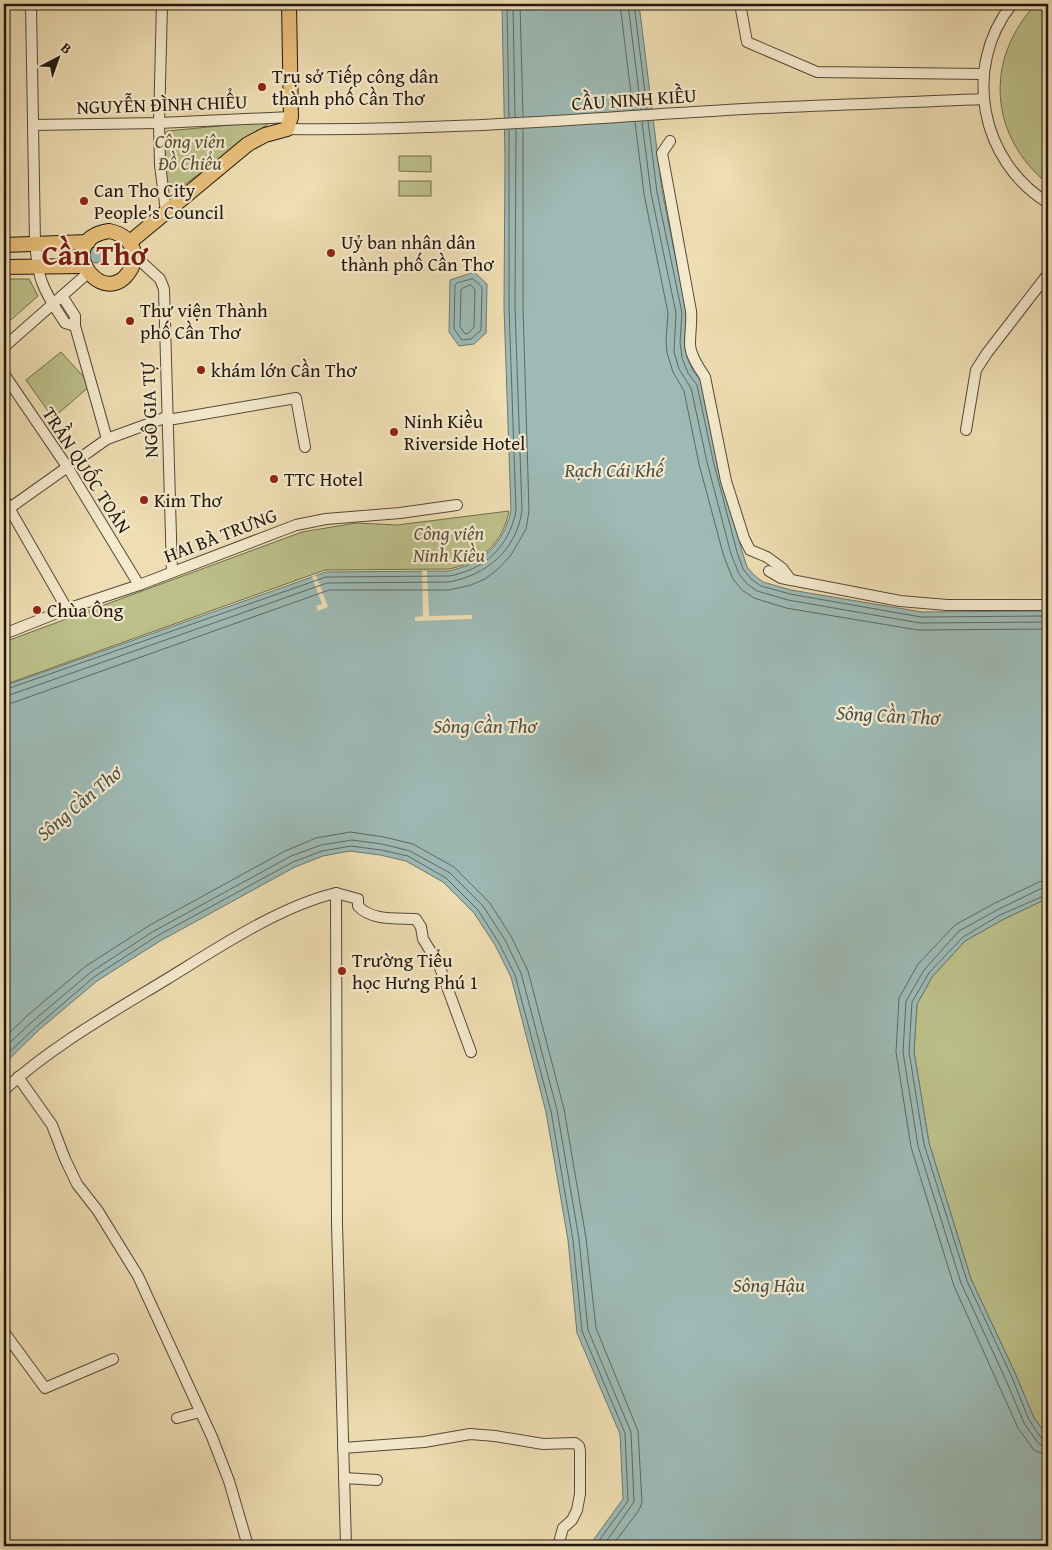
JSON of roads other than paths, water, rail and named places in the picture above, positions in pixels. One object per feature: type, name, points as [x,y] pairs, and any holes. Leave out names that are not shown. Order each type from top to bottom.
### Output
[{"type":"main road","points":[[130,242],[248,144],[289,123],[289,4]]},
{"type":"main road","points":[[101,232],[117,232],[130,242],[136,257],[128,275],[121,280],[112,283],[103,282],[95,279],[86,269],[83,258],[84,249],[88,242],[101,232]]},
{"type":"main road","points":[[4,245],[88,242]]},
{"type":"main road","points":[[4,267],[38,266],[86,269]]},
{"type":"street","points":[[31,4],[35,244],[38,266],[42,283],[53,304],[66,323],[75,326]]},
{"type":"street","points":[[162,4],[158,123],[160,165],[166,212]]},
{"type":"street","points":[[740,4],[747,42],[817,72],[983,74]]},
{"type":"street","points":[[1012,4],[994,34],[989,47],[983,74],[984,99],[990,132],[1003,158],[1020,181],[1048,204]]},
{"type":"street","name":"CẦU NINH KIỀU","points":[[289,123],[336,130],[485,126],[728,110],[984,99]]},
{"type":"street","name":"NGUYỄN ĐÌNH CHIỂU","points":[[33,125],[289,123]]},
{"type":"street","points":[[670,141],[662,153],[691,311],[690,346],[698,367],[705,377],[726,481],[744,538],[750,550],[767,557],[782,568],[791,580]]},
{"type":"street","name":"NGÔ GIA TỰ","points":[[136,257],[160,279],[164,289],[172,572]]},
{"type":"street","points":[[4,347],[62,296],[86,269]]},
{"type":"street","points":[[966,430],[976,370],[1048,274]]},
{"type":"street","points":[[62,296],[75,316],[75,326],[107,438]]},
{"type":"street","name":"TRẦN QUỐC TOẢN","points":[[4,374],[68,468],[140,585]]},
{"type":"street","points":[[6,510],[68,468],[107,438],[167,417],[174,419],[296,398],[305,446]]},
{"type":"street","points":[[4,499],[6,510],[66,609]]},
{"type":"street","name":"HAI BÀ TRƯNG","points":[[4,634],[66,609],[140,585],[296,525],[326,519],[457,505]]},
{"type":"street","points":[[769,571],[781,578],[843,591],[919,602],[947,605],[1048,605]]},
{"type":"street","points":[[336,893],[337,1224],[346,1546]]},
{"type":"street","points":[[4,1090],[18,1077],[69,1040],[218,948],[275,917],[320,897],[336,893],[358,900],[358,906],[364,913],[375,917],[416,919],[420,924],[423,939],[439,965],[471,1052]]},
{"type":"street","points":[[18,1077],[52,1125],[65,1160],[77,1184],[98,1212],[138,1276],[229,1481],[248,1546]]},
{"type":"street","points":[[4,1332],[45,1388],[113,1359]]},
{"type":"street","points":[[177,1418],[200,1412]]},
{"type":"street","points":[[343,1448],[424,1442],[470,1434],[543,1444],[575,1443],[579,1446],[580,1451],[580,1494],[577,1510],[572,1520],[563,1528],[558,1546]]},
{"type":"street","points":[[344,1478],[377,1480]]},
{"type":"water","points":[[502,4],[639,4],[662,191],[687,314],[685,342],[687,357],[693,371],[702,382],[718,459],[742,551],[747,567],[754,575],[763,582],[791,590],[922,612],[1048,611],[1048,898],[1002,920],[965,941],[932,977],[917,1004],[914,1052],[929,1143],[971,1279],[1034,1418],[1048,1437],[1048,1546],[589,1546],[623,1499],[620,1434],[577,1333],[568,1240],[546,1112],[511,977],[495,945],[474,913],[443,882],[406,861],[350,851],[323,856],[295,867],[160,941],[97,981],[40,1029],[4,1064],[4,686],[326,572],[448,571],[460,568],[471,564],[489,551],[497,543],[508,523],[511,511],[504,307],[505,158]]},
{"type":"water","points":[[96,247],[104,255],[96,263],[88,255]]},
{"type":"water","points":[[474,272],[487,284],[486,333],[474,344],[459,346],[449,332],[450,280]]},
{"type":"place","name":"Trụ sở Tiếp công dân thành phố Cần Thơ","points":[[262,87]]},
{"type":"place","name":"Can Tho City People's Council","points":[[84,201]]},
{"type":"place","name":"Uỷ ban nhân dân thành phố Cần Thơ","points":[[331,253]]},
{"type":"place","name":"Thư viện Thành phố Cần Thơ","points":[[130,321]]},
{"type":"place","name":"khám lớn Cần Thơ","points":[[201,370]]},
{"type":"place","name":"Ninh Kiều Riverside Hotel","points":[[394,432]]},
{"type":"place","name":"TTC Hotel","points":[[274,479]]},
{"type":"place","name":"Kim Thơ","points":[[144,500]]},
{"type":"place","name":"Chùa Ông","points":[[37,610]]},
{"type":"place","name":"Trường Tiểu học Hưng Phú 1","points":[[342,971]]},
{"type":"district","name":"Cần Thơ","points":[[95,255]]},
{"type":"park label","name":"Công viên Đồ Chiểu","points":[[190,152]]},
{"type":"park label","name":"Công viên Ninh Kiều","points":[[449,544]]},
{"type":"water label","name":"Rạch Cái Khế","points":[[614,470]]},
{"type":"water label","name":"Sông Cần Thơ","points":[[888,715]]},
{"type":"water label","name":"Sông Cần Thơ","points":[[485,726]]},
{"type":"water label","name":"Sông Cần Thơ","points":[[79,803]]},
{"type":"water label","name":"Sông Hậu","points":[[769,1285]]}]
